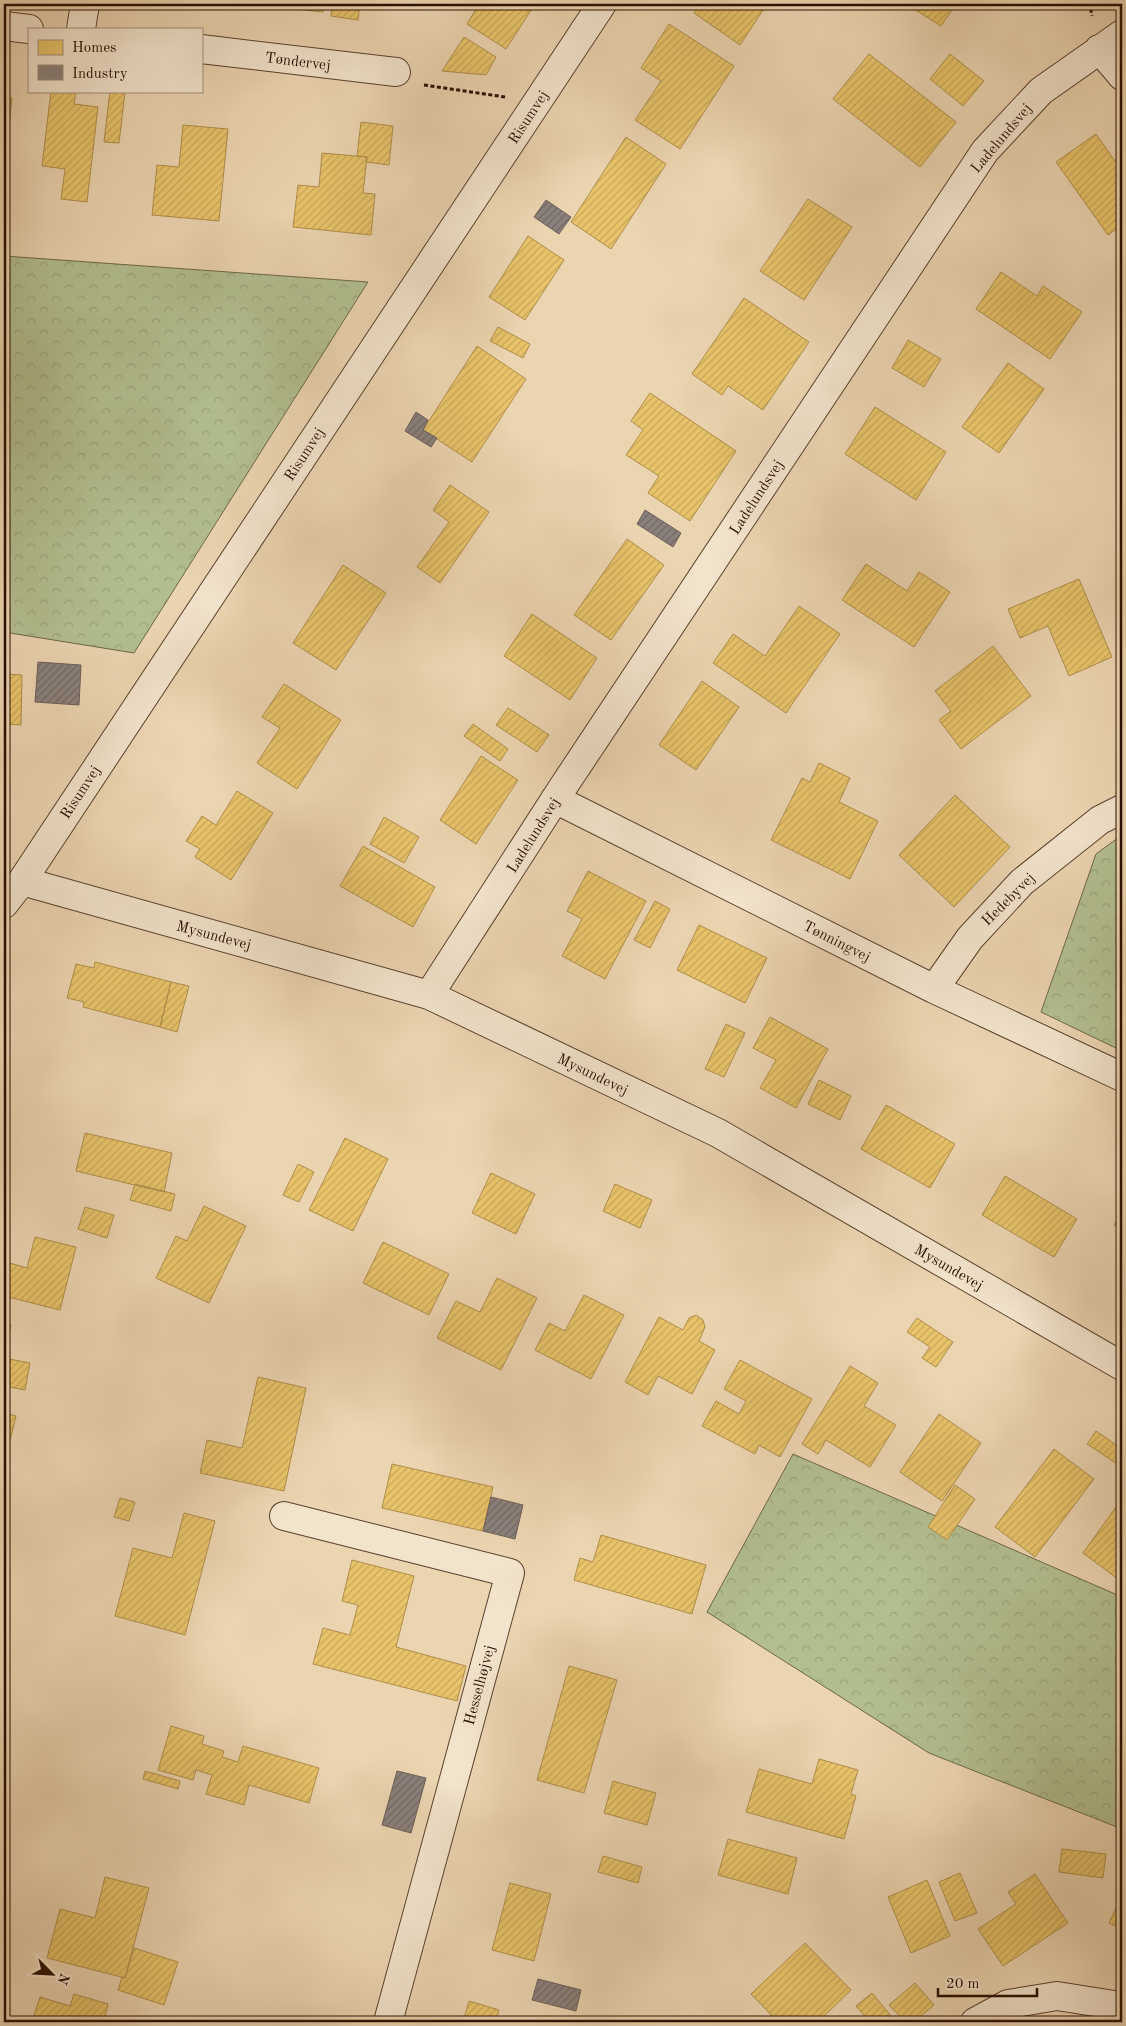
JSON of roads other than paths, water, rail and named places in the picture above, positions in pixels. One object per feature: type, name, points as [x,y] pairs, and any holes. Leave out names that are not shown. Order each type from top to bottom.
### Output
[{"type":"street","points":[[81,28],[84,4]]},
{"type":"street","name":"Risumvej","points":[[4,904],[22,881],[602,4]]},
{"type":"street","points":[[4,26],[28,29]]},
{"type":"street","name":"Ladelundsvej","points":[[429,995],[556,799],[985,151],[1041,91],[1122,34]]},
{"type":"street","name":"Tøndervej","points":[[202,49],[396,72]]},
{"type":"street","points":[[1099,49],[1122,76]]},
{"type":"street","name":"Tønningvej","points":[[556,799],[934,989],[1122,1077]]},
{"type":"street","name":"Hedebyvej","points":[[934,989],[970,938],[1022,882],[1100,820],[1122,809]]},
{"type":"street","name":"Mysundevej","points":[[22,881],[429,995],[718,1133],[1122,1366]]},
{"type":"street","name":"Hesselhøjvej","points":[[284,1516],[510,1573],[388,2022]]},
{"type":"street","points":[[975,2022],[1008,2004],[1057,1996],[1122,2008]]}]
